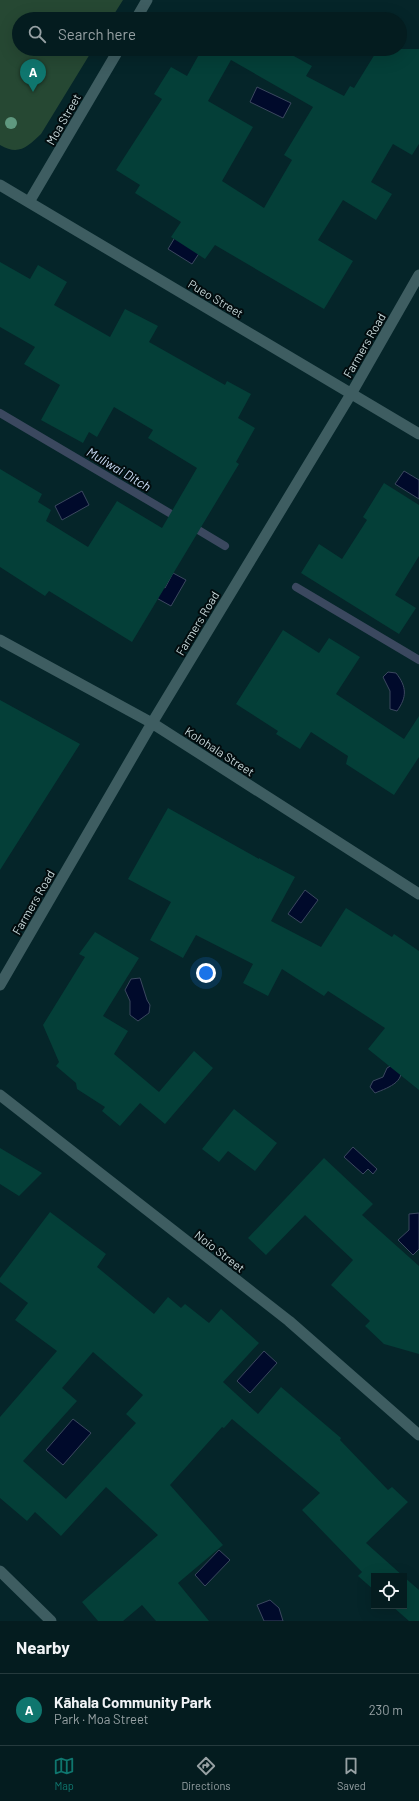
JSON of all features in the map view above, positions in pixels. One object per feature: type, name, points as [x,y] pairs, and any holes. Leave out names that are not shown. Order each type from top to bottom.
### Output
[{"type":"street","points":[[140,12],[147,0]]},
{"type":"street","name":"Moa Street","points":[[29,202],[115,56]]},
{"type":"street","name":"Pueo Street","points":[[0,185],[419,434]]},
{"type":"street","name":"Farmers Road","points":[[0,985],[152,723],[351,394],[419,275]]},
{"type":"street","name":"Kolohala Street","points":[[0,640],[152,723],[419,894]]},
{"type":"street","name":"Noio Street","points":[[0,1095],[289,1322],[419,1435]]},
{"type":"street","points":[[0,1571],[51,1621]]},
{"type":"green space","points":[[0,0],[123,0],[115,12],[12,12],[12,56],[89,56],[41,134],[27,146],[18,150],[12,150],[0,145]]},
{"type":"water","points":[[257,87],[291,103],[283,118],[250,102]]},
{"type":"water","points":[[177,234],[202,249],[192,264],[168,249]]},
{"type":"water","points":[[404,471],[419,480],[419,499],[395,484]]},
{"type":"water","points":[[82,491],[89,505],[62,520],[55,506]]},
{"type":"water","points":[[173,573],[186,580],[171,606],[140,589],[147,578],[165,588]]},
{"type":"water","points":[[388,672],[396,673],[404,687],[403,701],[397,711],[390,709],[390,691],[383,677]]},
{"type":"water","points":[[305,890],[318,900],[301,923],[288,914]]},
{"type":"water","points":[[140,978],[150,1005],[149,1013],[138,1021],[130,1015],[130,1001],[125,990],[131,979]]},
{"type":"water","points":[[399,1061],[401,1074],[396,1082],[392,1086],[375,1093],[370,1087],[373,1081],[383,1077],[387,1068]]},
{"type":"water","points":[[353,1147],[377,1169],[373,1174],[368,1169],[363,1174],[344,1157]]},
{"type":"water","points":[[419,1213],[419,1249],[413,1255],[398,1240],[409,1230],[409,1214]]},
{"type":"water","points":[[264,1351],[277,1363],[250,1393],[237,1381]]},
{"type":"water","points":[[73,1419],[91,1433],[63,1465],[46,1450]]},
{"type":"water","points":[[219,1550],[230,1560],[205,1586],[195,1575]]},
{"type":"water","points":[[270,1600],[279,1608],[283,1621],[264,1621],[257,1605]]},
{"type":"building","points":[[407,49],[419,49],[419,144],[412,155],[393,144],[371,182],[392,194],[376,220],[343,200],[318,240],[353,261],[324,309],[215,245],[205,259],[171,237],[181,222],[135,193],[140,185],[116,170],[162,99],[154,94],[171,67],[187,76],[198,56],[294,56],[312,66],[306,76],[344,96],[350,86],[354,88],[374,56],[407,56]],"holes":[[[231,60],[313,107],[284,155],[292,160],[264,208],[222,181],[253,127],[208,101]]]},
{"type":"building","points":[[0,262],[30,279],[38,265],[67,282],[54,305],[110,337],[125,309],[158,326],[149,342],[225,385],[227,381],[251,394],[238,418],[255,428],[236,462],[239,464],[132,642],[49,591],[45,596],[0,567],[0,469],[42,494],[38,502],[51,510],[46,521],[88,547],[117,501],[162,528],[197,468],[148,438],[153,430],[114,407],[97,437],[89,432],[83,443],[41,420],[60,385],[24,364],[35,347],[0,327]]},
{"type":"building","points":[[384,483],[419,505],[419,556],[395,595],[416,608],[399,634],[301,573],[319,544],[342,559],[367,520],[363,517]]},
{"type":"building","points":[[283,630],[319,653],[329,638],[360,657],[336,694],[404,739],[419,716],[419,757],[394,795],[346,764],[348,756],[311,732],[300,749],[276,734],[278,731],[236,704]]},
{"type":"building","points":[[0,700],[80,744],[0,870]]},
{"type":"building","points":[[168,808],[259,859],[295,877],[271,921],[321,947],[346,908],[392,937],[394,934],[419,951],[419,1090],[368,1049],[385,1028],[328,991],[324,996],[282,969],[268,996],[243,983],[253,964],[196,935],[183,958],[150,940],[171,902],[128,879]]},
{"type":"building","points":[[95,932],[139,958],[103,1016],[128,1031],[114,1054],[159,1092],[194,1051],[213,1068],[165,1124],[140,1103],[120,1126],[102,1111],[105,1107],[77,1089],[76,1083],[56,1066],[59,1062],[43,1025],[85,957],[79,954]]},
{"type":"building","points":[[234,1109],[277,1143],[255,1171],[228,1151],[219,1162],[202,1149]]},
{"type":"building","points":[[0,1148],[42,1173],[19,1196],[0,1184]]},
{"type":"building","points":[[324,1158],[373,1204],[362,1215],[419,1266],[419,1354],[384,1344],[365,1326],[370,1321],[331,1285],[353,1260],[305,1215],[266,1255],[248,1238]]},
{"type":"building","points":[[50,1212],[106,1254],[97,1267],[154,1314],[168,1297],[181,1308],[185,1304],[209,1323],[221,1309],[259,1343],[223,1382],[258,1414],[281,1387],[341,1438],[340,1440],[388,1490],[392,1487],[408,1502],[366,1543],[400,1573],[371,1573],[371,1587],[358,1576],[362,1572],[302,1510],[320,1493],[232,1419],[224,1428],[222,1427],[170,1485],[223,1545],[178,1583],[209,1621],[156,1621],[142,1605],[123,1621],[98,1621],[82,1602],[158,1535],[106,1487],[61,1536],[35,1512],[27,1521],[0,1498],[0,1417],[57,1351],[15,1320],[28,1303],[0,1282],[0,1278]],"holes":[[[93,1352],[143,1395],[126,1414],[136,1423],[66,1499],[23,1461],[77,1401],[62,1388]]]},
{"type":"building","points":[[407,1580],[419,1590],[419,1621],[409,1621],[395,1609],[407,1609]]},
{"type":"waterway","name":"Muliwai Ditch","points":[[0,413],[178,518]]},
{"type":"waterway","name":"Muliwai Ditch","points":[[190,525],[225,546]]},
{"type":"waterway","name":"Muliwai Ditch","points":[[296,587],[419,660]]},
{"type":"place","name":"Kāhala Community Park","points":[[33,92]]}]
